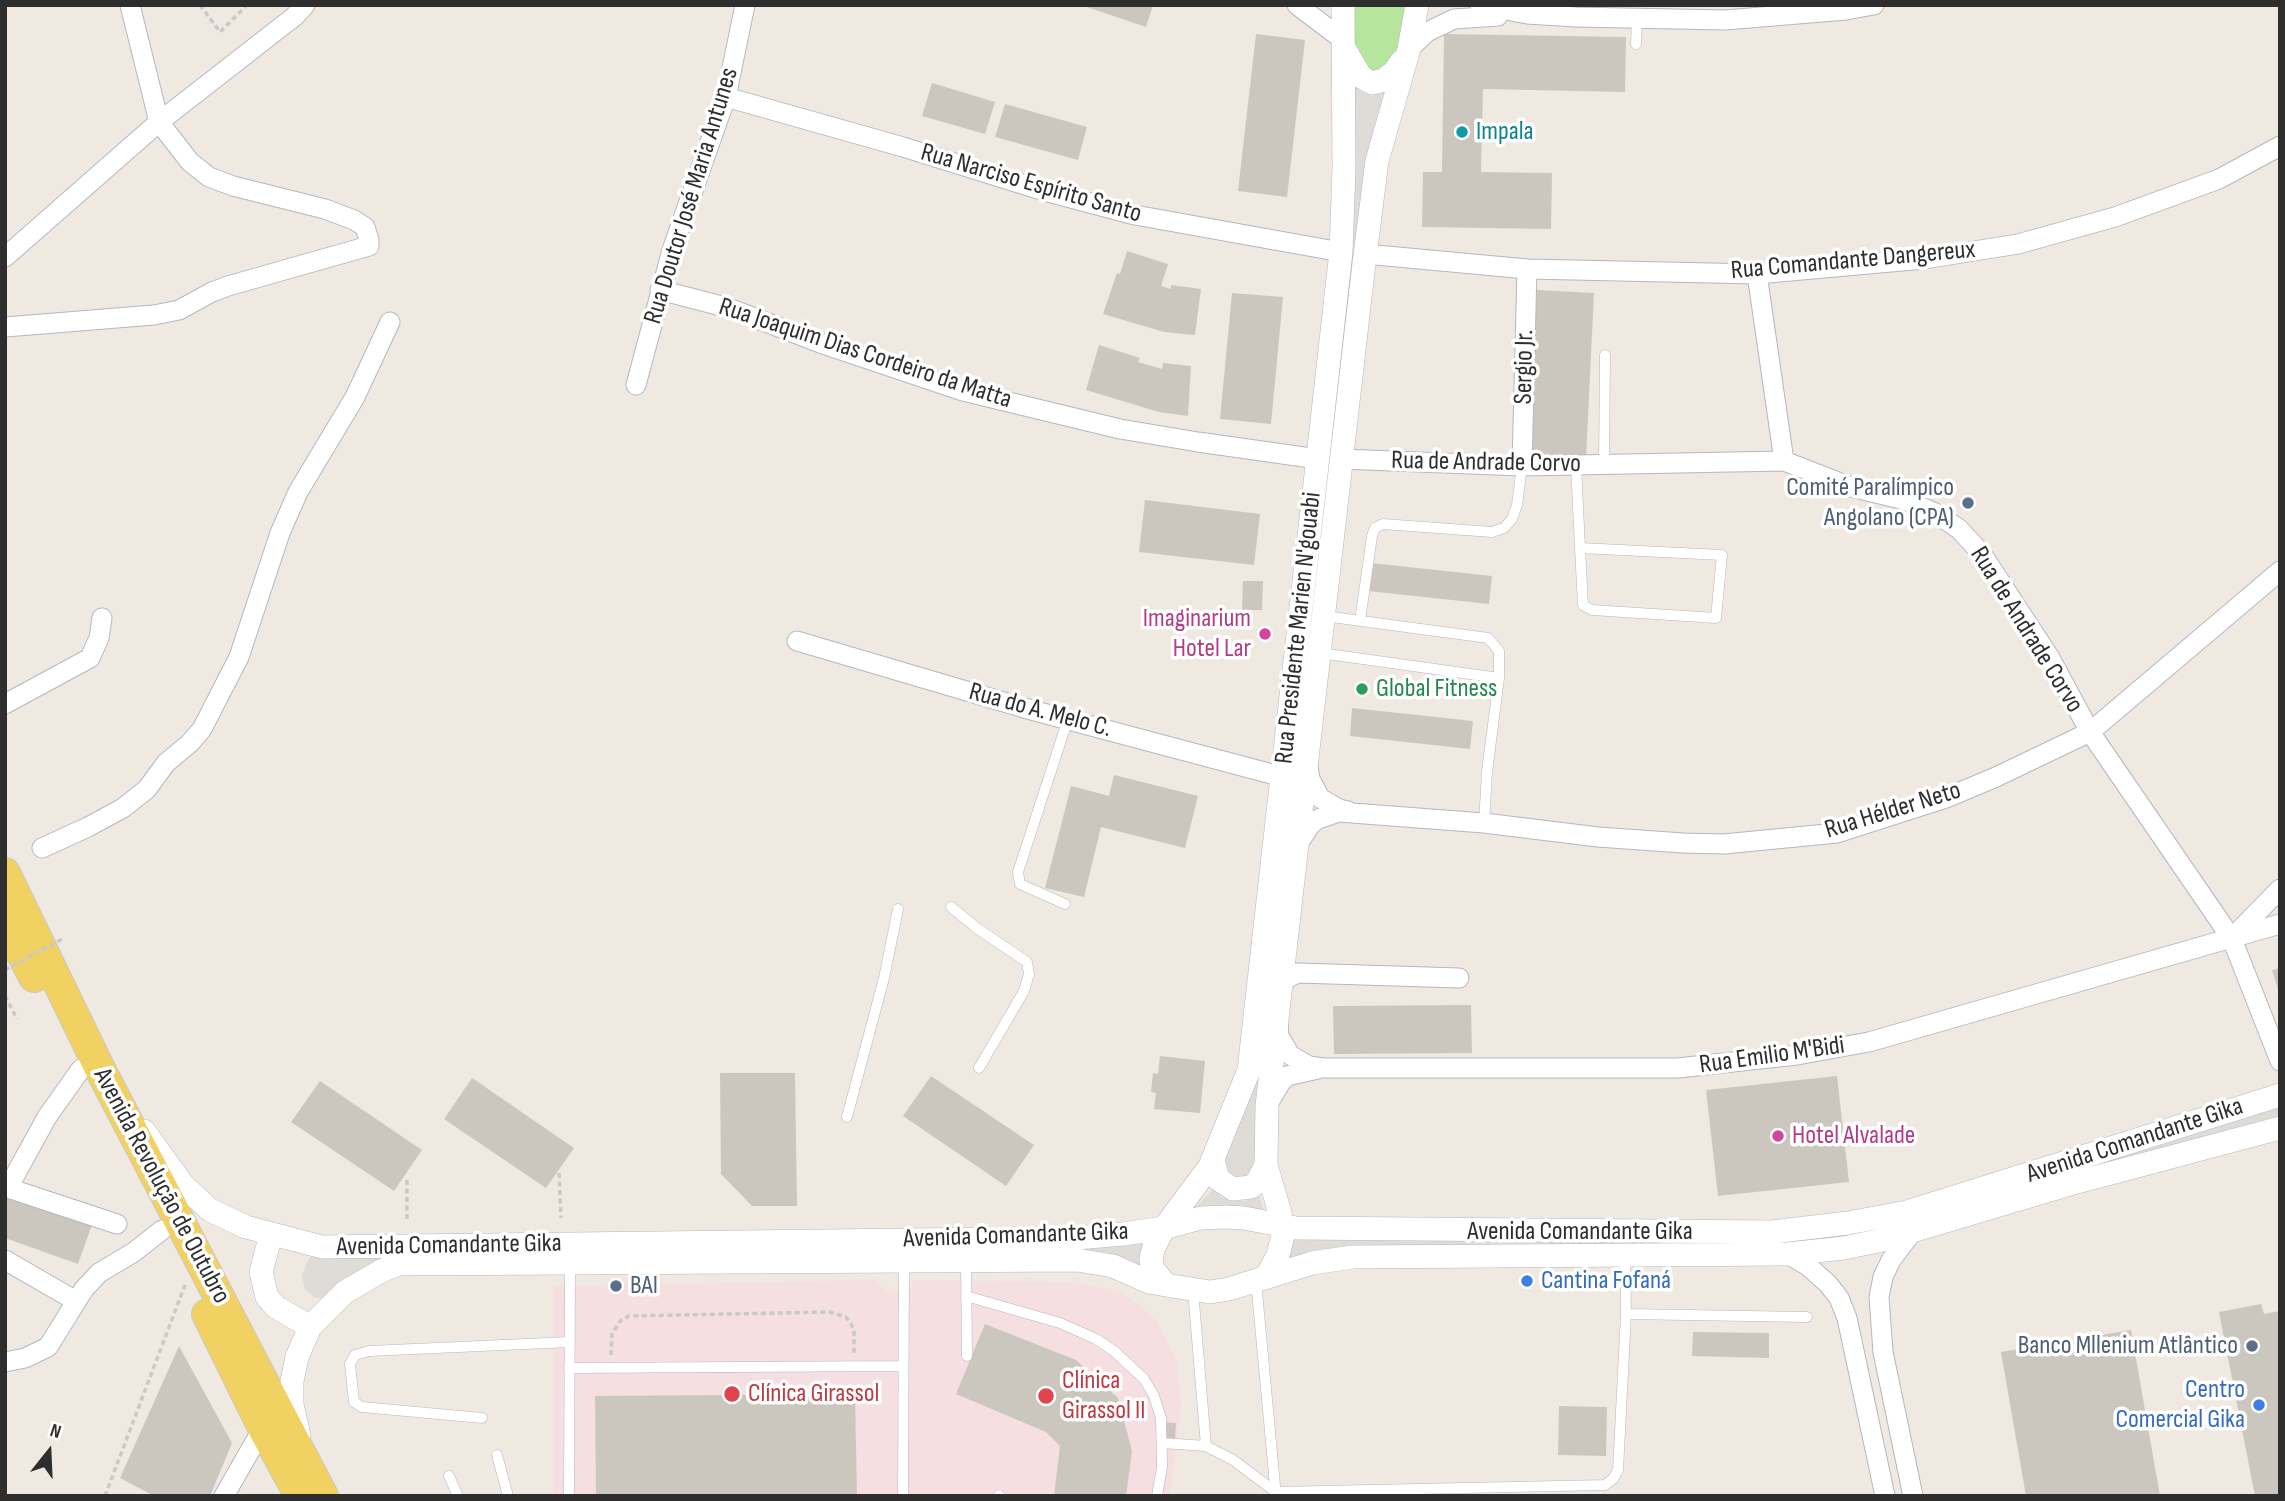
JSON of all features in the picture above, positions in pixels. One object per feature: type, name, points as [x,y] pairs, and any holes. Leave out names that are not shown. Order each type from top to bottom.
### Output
[{"type":"main road","name":"Avenida Revolução de Outubro","points":[[5,873],[162,1230],[189,1277],[262,1428],[313,1491]]},
{"type":"main road","name":"Avenida Revolução de Outubro","points":[[5,922],[90,1069],[313,1491]]},
{"type":"street","points":[[5,327],[154,315],[179,310],[228,286],[369,246],[365,227],[354,220],[325,209],[233,186],[209,177],[190,162],[159,122],[130,5]]},
{"type":"street","points":[[5,257],[159,122],[265,40],[304,5]]},
{"type":"street","name":"Rua Doutor José Maria Antunes","points":[[636,385],[672,250],[726,97],[745,5]]},
{"type":"street","points":[[1297,5],[1342,41],[1361,77],[1372,83],[1384,80],[1394,72],[1409,49],[1427,32],[1454,19],[1527,14],[1725,20],[1846,10],[1874,5]]},
{"type":"street","name":"Rua Presidente Marien N'gouabi","points":[[1166,1286],[1152,1268],[1154,1247],[1164,1227],[1195,1189],[1213,1160],[1250,1070],[1341,252],[1344,169],[1343,5]]},
{"type":"street","name":"Rua Presidente Marien N'gouabi","points":[[1282,1225],[1266,1165],[1267,1106],[1277,1019],[1288,972],[1297,847],[1377,161],[1409,49],[1417,5]]},
{"type":"street","points":[[1480,5],[1527,14]]},
{"type":"street","name":"Rua Narciso Espírito Santo","points":[[726,97],[1135,215],[1341,252]]},
{"type":"street","name":"Rua Comandante Dangereux","points":[[1365,254],[1527,269],[1757,274],[1924,259],[2018,244],[2115,217],[2206,184],[2280,146]]},
{"type":"street","name":"Sergio Jr.","points":[[1522,466],[1527,269]]},
{"type":"street","points":[[1757,274],[1784,461]]},
{"type":"street","name":"Rua Joaquim Dias Cordeiro da Matta","points":[[660,290],[729,308],[820,343],[962,391],[1120,429],[1318,459]]},
{"type":"street","points":[[42,848],[123,808],[147,789],[166,763],[202,729],[239,657],[280,533],[298,492],[355,397],[390,322]]},
{"type":"street","name":"Rua de Andrade Corvo","points":[[1342,459],[1522,466],[1784,461],[1851,487],[1905,500],[1935,513],[1959,529],[1990,565],[2050,658],[2090,732],[2232,939],[2280,1061]]},
{"type":"street","name":"Rua Hélder Neto","points":[[1297,847],[1311,824],[1339,812],[1683,843],[1724,844],[1837,833],[1946,798],[2090,732],[2280,571]]},
{"type":"street","points":[[5,704],[90,658],[99,638],[102,618]]},
{"type":"street","name":"Rua do A. Melo C.","points":[[797,641],[1283,777]]},
{"type":"street","name":"Rua Hélder Neto","points":[[1307,757],[1310,779],[1320,798],[1339,809],[1352,812]]},
{"type":"street","points":[[2232,939],[2280,888]]},
{"type":"street","name":"Rua Emilio M'Bidi","points":[[1277,1019],[1279,1036],[1290,1055],[1309,1066],[1323,1068],[1678,1068],[1797,1055],[1869,1042],[2280,924]]},
{"type":"street","points":[[1288,972],[1459,978]]},
{"type":"street","points":[[1267,1106],[1273,1093],[1287,1076],[1308,1069],[1323,1068]]},
{"type":"street","points":[[90,1069],[47,1117],[7,1187],[117,1223]]},
{"type":"street","name":"Avenida Comandante Gika","points":[[90,1069],[183,1185],[210,1210],[226,1219],[271,1234],[322,1247],[1077,1238],[1225,1217],[1296,1228],[1772,1232],[1848,1223],[1907,1212],[2280,1095]]},
{"type":"street","name":"Avenida Comandante Gika","points":[[313,1491],[292,1405],[292,1381],[297,1357],[310,1327],[345,1292],[372,1275],[398,1264],[1077,1261],[1113,1266],[1149,1282],[1166,1286],[1210,1292],[1229,1289],[1312,1263],[1353,1257],[1788,1254],[1844,1248],[1913,1231],[2070,1184],[2280,1128]]},
{"type":"street","points":[[1213,1160],[1218,1179],[1234,1189],[1251,1187],[1258,1181],[1266,1165]]},
{"type":"street","points":[[1261,1278],[1282,1245],[1282,1225]]},
{"type":"street","points":[[5,1362],[25,1358],[48,1347],[76,1301],[99,1273],[134,1252],[162,1230]]},
{"type":"street","points":[[1913,1231],[1891,1260],[1883,1277],[1879,1297],[1883,1352],[1913,1496]]},
{"type":"street","points":[[271,1234],[261,1272],[267,1297],[276,1307],[310,1327]]},
{"type":"street","points":[[1788,1254],[1808,1266],[1839,1298],[1847,1318],[1885,1496]]},
{"type":"street","points":[[5,1260],[76,1301]]},
{"type":"street","points":[[224,1496],[262,1428]]},
{"type":"lane","points":[[1638,44],[1639,19]]},
{"type":"lane","points":[[1604,465],[1605,355]]},
{"type":"lane","points":[[1576,465],[1580,548],[1583,605],[1592,610],[1716,618],[1722,555],[1580,548]]},
{"type":"lane","points":[[1360,621],[1375,528],[1383,524],[1492,532],[1504,528],[1512,519],[1517,505],[1522,466]]},
{"type":"lane","points":[[1323,616],[1488,638],[1499,651],[1499,678],[1487,772],[1484,823]]},
{"type":"lane","points":[[1319,653],[1499,678]]},
{"type":"lane","points":[[1065,904],[1020,884],[1018,872],[1068,719]]},
{"type":"lane","points":[[951,906],[978,929],[1027,962],[1030,974],[1024,990],[979,1068]]},
{"type":"lane","points":[[846,1117],[884,978],[898,909]]},
{"type":"lane","points":[[1162,1443],[1206,1446],[1233,1460],[1276,1494],[1605,1485],[1613,1479],[1618,1470],[1626,1314],[1625,1254]]},
{"type":"lane","points":[[966,1260],[967,1356]]},
{"type":"lane","points":[[903,1496],[904,1261]]},
{"type":"lane","points":[[569,1496],[570,1263]]},
{"type":"lane","points":[[1261,1278],[1276,1494]]},
{"type":"lane","points":[[1193,1290],[1206,1446]]},
{"type":"lane","points":[[966,1296],[1060,1323],[1096,1339],[1114,1351],[1144,1379],[1154,1396],[1161,1418],[1162,1443],[1157,1496]]},
{"type":"lane","points":[[1626,1314],[1807,1317]]},
{"type":"lane","points":[[482,1418],[362,1408],[354,1402],[351,1364],[355,1355],[369,1350],[570,1342]]},
{"type":"lane","points":[[569,1368],[904,1366]]},
{"type":"lane","points":[[497,1455],[508,1496]]},
{"type":"lane","points":[[449,1476],[458,1496]]},
{"type":"path","points":[[200,5],[220,32],[247,5]]},
{"type":"path","points":[[5,970],[64,938]]},
{"type":"path","points":[[5,996],[17,1019]]},
{"type":"path","points":[[559,1173],[561,1218]]},
{"type":"path","points":[[407,1178],[407,1219]]},
{"type":"path","points":[[106,1496],[189,1277]]},
{"type":"path","points":[[610,1368],[612,1334],[621,1320],[629,1316],[830,1311],[846,1317],[854,1331],[853,1366]]},
{"type":"shaded area","points":[[1353,84],[1361,92],[1370,95],[1387,88],[1260,1164],[1245,1183],[1220,1169],[1240,1113]]},
{"type":"shaded area","points":[[2280,1103],[2280,1115],[1898,1227],[1833,1239],[1769,1245],[1282,1264],[1289,1234],[1832,1229]]},
{"type":"shaded area","points":[[1214,1188],[1221,1197],[1233,1201],[1246,1201],[1259,1194],[1265,1215],[1190,1213]]},
{"type":"shaded area","points":[[1148,1237],[1149,1275],[1114,1261],[433,1258],[322,1298],[314,1297],[305,1289],[302,1276],[311,1256]]},
{"type":"shaded area","points":[[876,1280],[885,1291],[911,1291],[912,1280],[1070,1282],[1117,1291],[1139,1304],[1157,1321],[1177,1361],[1181,1407],[1170,1496],[553,1496],[553,1286]]},
{"type":"green space","points":[[1346,5],[1414,5],[1395,69],[1361,73]]},
{"type":"building","points":[[1081,5],[1153,5],[1146,27]]},
{"type":"building","points":[[1256,34],[1305,40],[1287,197],[1238,191]]},
{"type":"building","name":"Impala","points":[[1444,34],[1626,37],[1625,92],[1483,89],[1481,172],[1552,173],[1551,229],[1422,227],[1423,172],[1442,172]]},
{"type":"building","points":[[932,83],[995,102],[985,134],[922,116]]},
{"type":"building","points":[[1005,104],[1087,127],[1078,160],[995,137]]},
{"type":"building","points":[[1127,251],[1168,264],[1161,286],[1171,289],[1171,285],[1201,289],[1195,335],[1164,332],[1103,314]]},
{"type":"building","points":[[1537,290],[1594,293],[1586,458],[1529,455]]},
{"type":"building","points":[[1232,293],[1283,297],[1271,424],[1220,419]]},
{"type":"building","points":[[1099,345],[1140,358],[1138,362],[1162,369],[1163,363],[1191,366],[1188,416],[1159,412],[1086,390]]},
{"type":"building","points":[[1145,500],[1260,514],[1254,565],[1139,552]]},
{"type":"building","points":[[1371,563],[1492,576],[1489,604],[1368,591]]},
{"type":"building","points":[[1243,581],[1263,581],[1262,610],[1242,610]]},
{"type":"building","points":[[1352,708],[1473,721],[1470,749],[1350,736]]},
{"type":"building","points":[[1114,775],[1198,796],[1185,848],[1101,827],[1084,897],[1045,888],[1071,786],[1109,796]]},
{"type":"building","points":[[2280,968],[2280,993],[2279,993],[2272,970]]},
{"type":"building","points":[[1471,1005],[1472,1053],[1334,1054],[1333,1006]]},
{"type":"building","points":[[1160,1056],[1205,1061],[1200,1113],[1154,1109],[1156,1093],[1151,1092],[1153,1073],[1158,1074]]},
{"type":"building","points":[[720,1073],[795,1073],[797,1206],[752,1206],[721,1174]]},
{"type":"building","points":[[931,1076],[1034,1145],[1006,1186],[903,1116]]},
{"type":"building","name":"Hotel Alvalade","points":[[1837,1076],[1849,1182],[1718,1196],[1706,1090]]},
{"type":"building","points":[[472,1078],[574,1148],[546,1188],[444,1119]]},
{"type":"building","points":[[320,1081],[422,1150],[394,1191],[291,1122]]},
{"type":"building","points":[[5,1188],[94,1219],[78,1264],[5,1238]]},
{"type":"building","name":"Centro Comercial Gika","points":[[2261,1304],[2264,1314],[2280,1311],[2280,1496],[2255,1496],[2219,1312]]},
{"type":"building","points":[[985,1324],[1076,1360],[1118,1398],[1132,1451],[1126,1496],[1054,1496],[1060,1446],[1046,1432],[956,1394]]},
{"type":"building","points":[[2131,1330],[2160,1496],[2026,1496],[2001,1352]]},
{"type":"building","points":[[1693,1332],[1769,1333],[1769,1358],[1692,1356]]},
{"type":"building","points":[[179,1346],[232,1443],[210,1496],[154,1496],[120,1478]]},
{"type":"building","points":[[855,1394],[857,1496],[596,1496],[595,1396]]},
{"type":"building","points":[[1559,1406],[1607,1407],[1606,1456],[1558,1455]]},
{"type":"building","points":[[1164,1422],[1176,1423],[1175,1439],[1163,1438]]},
{"type":"place","name":"Impala","points":[[1462,132]]},
{"type":"place","name":"Comité Paralímpico Angolano (CPA)","points":[[1968,503]]},
{"type":"place","name":"Imaginarium Hotel Lar","points":[[1265,634]]},
{"type":"place","name":"Global Fitness","points":[[1362,689]]},
{"type":"place","name":"Hotel Alvalade","points":[[1778,1136]]},
{"type":"place","name":"Cantina Fofaná","points":[[1527,1281]]},
{"type":"place","name":"BAI","points":[[616,1286]]},
{"type":"place","name":"Banco Mllenium Atlântico","points":[[2252,1346]]},
{"type":"place","name":"Clínica Girassol","points":[[732,1394]]},
{"type":"place","name":"Clínica Girassol II","points":[[1046,1396]]},
{"type":"place","name":"Centro Comercial Gika","points":[[2259,1405]]}]
